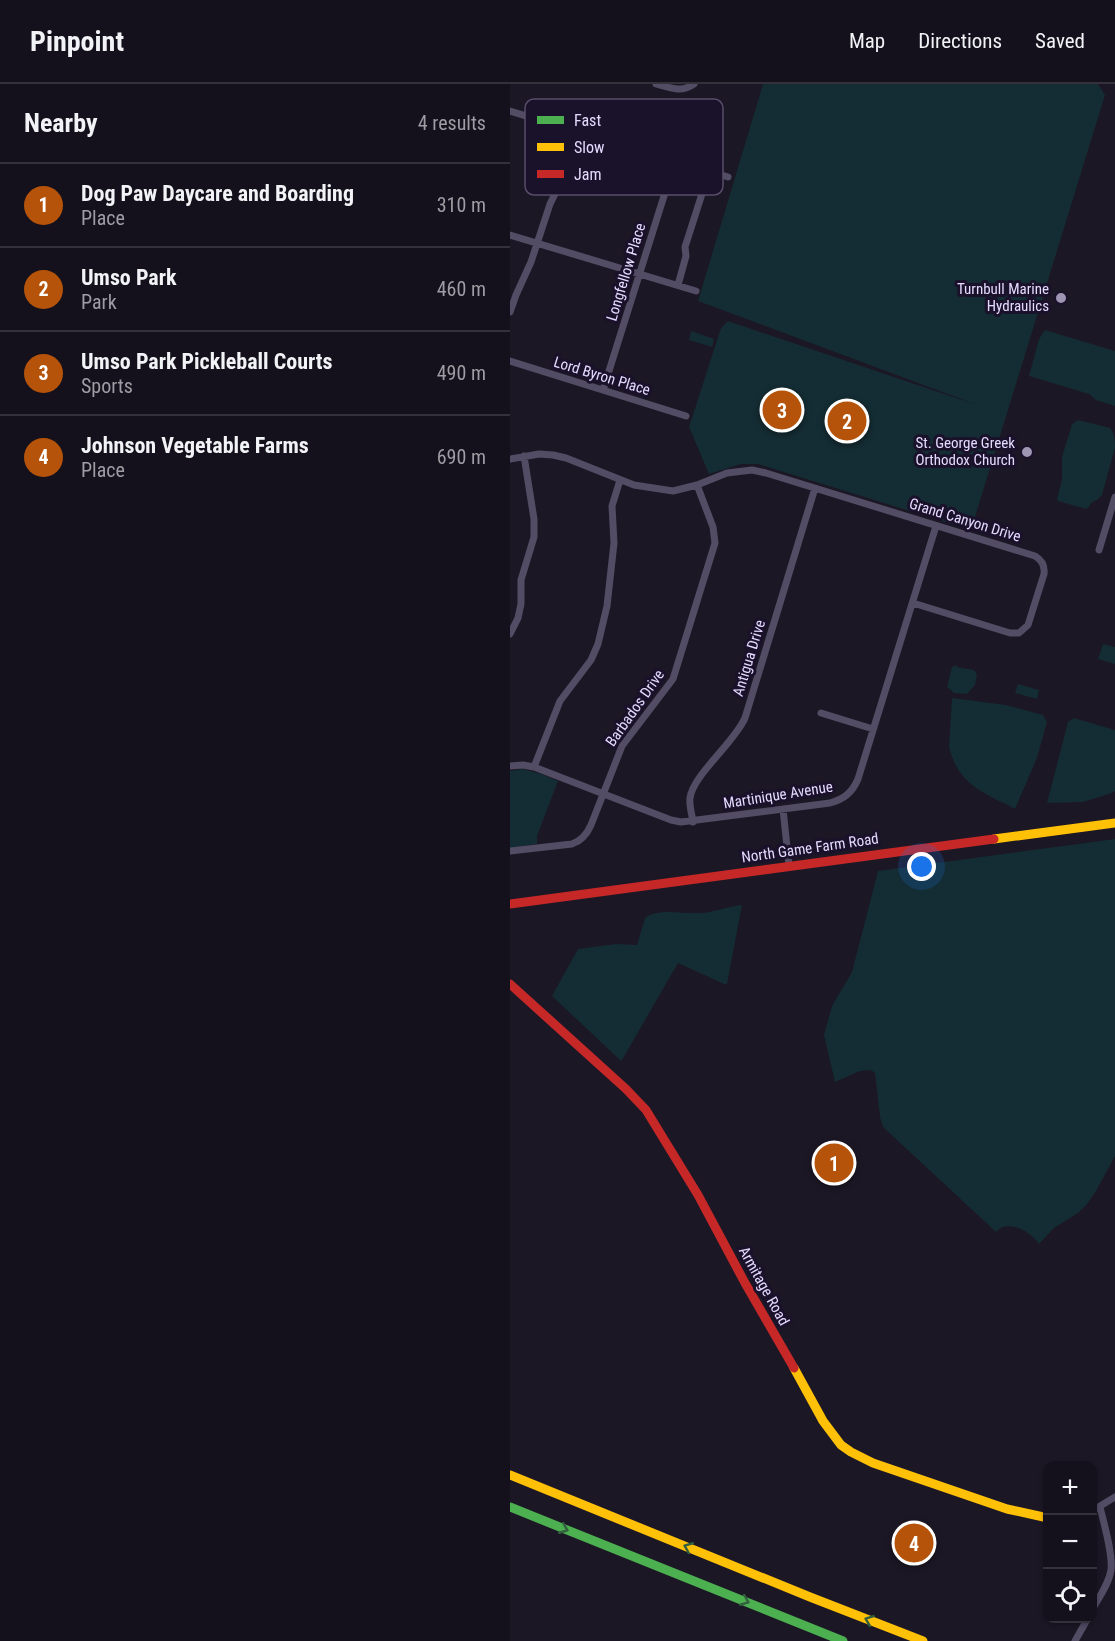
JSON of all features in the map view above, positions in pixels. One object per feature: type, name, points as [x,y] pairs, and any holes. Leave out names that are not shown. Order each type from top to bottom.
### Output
[{"type":"main road","name":"North Game Farm Road","points":[[510,904],[1115,823]]},
{"type":"main road","name":"Armitage Road","points":[[510,984],[646,1110],[699,1197],[823,1421],[841,1445],[873,1463],[1006,1509],[1043,1517]]},
{"type":"main road","points":[[510,1476],[923,1641]]},
{"type":"main road","points":[[510,1507],[843,1641]]},
{"type":"street","points":[[656,84],[678,89],[694,84]]},
{"type":"street","points":[[510,111],[525,116]]},
{"type":"street","points":[[723,176],[728,177]]},
{"type":"street","points":[[510,312],[528,270],[554,195]]},
{"type":"street","name":"Longfellow Place","points":[[603,390],[664,195]]},
{"type":"street","points":[[678,285],[686,257],[685,248],[702,195]]},
{"type":"street","points":[[510,235],[696,291]]},
{"type":"street","name":"Lord Byron Place","points":[[510,361],[686,416]]},
{"type":"street","name":"Grand Canyon Drive","points":[[510,459],[546,454],[560,456],[640,487],[666,490],[684,489],[727,473],[752,470],[1035,556],[1044,566],[1044,574],[1028,625],[1019,633],[1010,633],[913,603]]},
{"type":"street","points":[[510,634],[518,618],[522,579],[534,537],[534,519],[524,456]]},
{"type":"street","points":[[534,767],[560,701],[591,660],[598,644],[607,602],[615,538],[612,506],[620,480]]},
{"type":"street","name":"Barbados Drive","points":[[510,851],[578,842],[584,837],[622,746],[673,679],[715,537],[697,485]]},
{"type":"street","name":"Antigua Drive","points":[[693,822],[690,798],[694,786],[739,730],[745,718],[815,489]]},
{"type":"street","points":[[1099,550],[1115,497]]},
{"type":"street","name":"Martinique Avenue","points":[[510,766],[534,767],[681,822],[830,803],[848,795],[856,784],[936,526]]},
{"type":"street","points":[[820,712],[873,729]]},
{"type":"street","points":[[783,809],[789,866]]},
{"type":"street","points":[[1097,1508],[1115,1497]]},
{"type":"street","points":[[1097,1512],[1111,1558],[1111,1570],[1097,1601]]},
{"type":"street","points":[[1076,1641],[1085,1623]]},
{"type":"shaded area","points":[[763,84],[1098,84],[1105,95],[971,530],[758,464],[741,464],[709,474],[689,427],[721,328],[728,321],[977,405],[698,301]]},
{"type":"shaded area","points":[[1045,330],[1115,351],[1115,406],[1096,400],[1089,394],[1029,376],[1039,339]]},
{"type":"shaded area","points":[[691,331],[714,339],[712,347],[689,340]]},
{"type":"shaded area","points":[[1078,420],[1110,428],[1115,440],[1115,448],[1102,495],[1086,509],[1057,499],[1062,480],[1062,457],[1072,424]]},
{"type":"shaded area","points":[[1103,644],[1115,647],[1115,664],[1098,659]]},
{"type":"shaded area","points":[[956,665],[974,670],[977,674],[975,685],[967,694],[954,693],[947,687],[952,667]]},
{"type":"shaded area","points":[[1018,684],[1039,690],[1037,699],[1015,693]]},
{"type":"shaded area","points":[[952,698],[1006,705],[1043,715],[1047,722],[1037,758],[1015,809],[974,786],[959,771],[949,747]]},
{"type":"shaded area","points":[[1074,718],[1115,730],[1115,791],[1083,802],[1047,803],[1068,722]]},
{"type":"shaded area","points":[[523,769],[558,781],[537,836],[537,844],[510,848],[510,771]]},
{"type":"shaded area","points":[[1115,839],[1115,1156],[1087,1204],[1078,1213],[1054,1228],[1039,1244],[1031,1235],[1013,1226],[1006,1226],[996,1232],[883,1127],[875,1073],[871,1070],[860,1071],[835,1082],[824,1035],[832,1006],[852,972],[878,871]]},
{"type":"shaded area","points":[[742,906],[727,984],[678,963],[622,1060],[552,996],[578,949],[616,944],[637,945],[645,918],[657,913],[702,913]]},
{"type":"traffic: fast","points":[[510,1507],[843,1641]]},
{"type":"traffic: slow","points":[[994,839],[1115,823]]},
{"type":"traffic: slow","points":[[794,1368],[823,1421],[841,1445],[851,1452],[873,1463],[1007,1509],[1043,1517]]},
{"type":"traffic: slow","points":[[510,1475],[923,1641]]},
{"type":"traffic: jam","points":[[510,904],[994,839]]},
{"type":"traffic: jam","points":[[510,984],[626,1089],[646,1110],[698,1195],[794,1368]]},
{"type":"place","name":"Turnbull Marine Hydraulics","points":[[1061,298]]},
{"type":"place","name":"Umso Park Pickleball Courts","points":[[782,410]]},
{"type":"place","name":"Umso Park","points":[[847,421]]},
{"type":"place","name":"St. George Greek Orthodox Church","points":[[1027,452]]},
{"type":"place","name":"Dog Paw Daycare and Boarding","points":[[834,1163]]},
{"type":"place","name":"Johnson Vegetable Farms","points":[[914,1543]]}]
